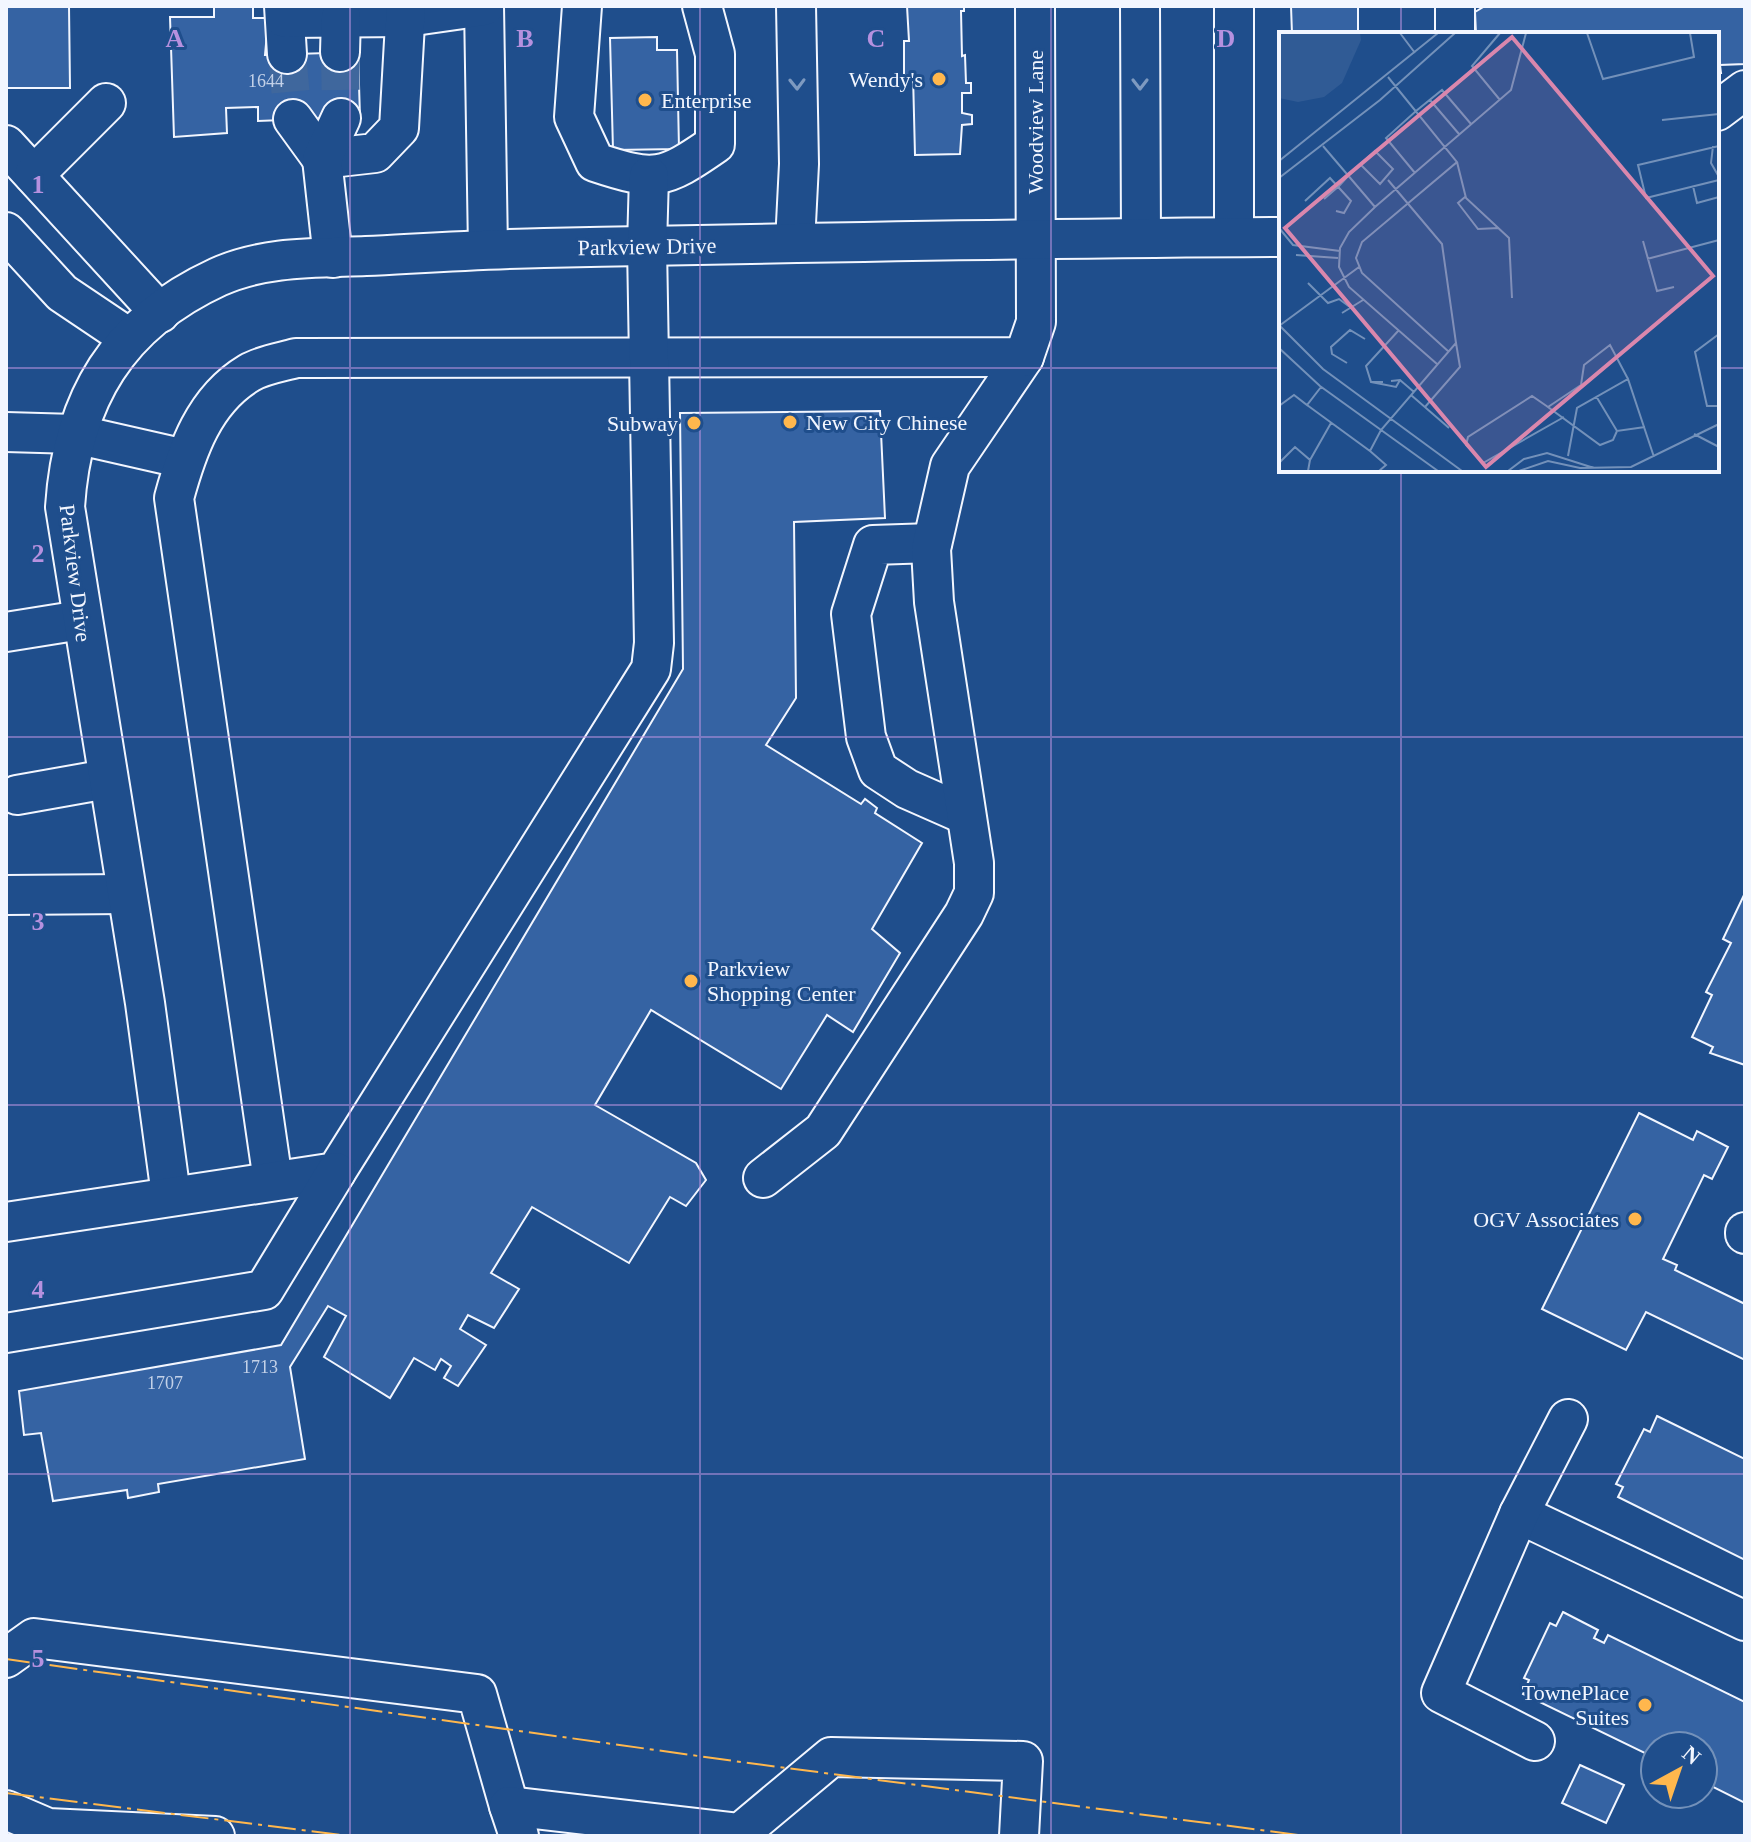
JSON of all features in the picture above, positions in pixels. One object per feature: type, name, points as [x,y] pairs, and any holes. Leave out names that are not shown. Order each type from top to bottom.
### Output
[{"type":"street","points":[[285,26],[341,35],[406,11],[484,6],[488,249]]},
{"type":"street","points":[[582,6],[574,117],[595,162],[642,178],[676,170],[715,144],[715,54],[702,6]]},
{"type":"street","points":[[795,243],[799,164],[796,6]]},
{"type":"street","name":"Woodview Lane","points":[[763,1178],[823,1131],[964,914],[974,893],[966,815],[934,602],[932,543],[950,466],[1024,357],[1036,322],[1035,6]]},
{"type":"street","points":[[1140,6],[1141,238]]},
{"type":"street","points":[[1234,6],[1234,237]]},
{"type":"street","points":[[1455,6],[1455,32]]},
{"type":"street","points":[[322,159],[375,153],[399,128],[406,11]]},
{"type":"street","points":[[34,175],[106,103]]},
{"type":"street","points":[[322,159],[341,118]]},
{"type":"street","points":[[293,119],[322,159],[333,258]]},
{"type":"street","points":[[6,145],[160,313]]},
{"type":"street","points":[[6,1333],[264,1290],[651,669],[654,643],[648,356],[649,176]]},
{"type":"street","points":[[6,232],[62,293],[129,338]]},
{"type":"street","name":"Parkview Drive","points":[[171,1195],[65,507],[68,461],[75,434],[97,382],[129,338],[171,302],[221,275],[274,260],[488,249],[1036,238],[1279,237]]},
{"type":"street","points":[[273,1181],[174,498],[185,459],[210,406],[250,372],[296,358],[1024,357]]},
{"type":"street","points":[[6,432],[75,434],[185,459]]},
{"type":"street","points":[[932,543],[873,545],[851,614],[866,737],[878,770],[907,789],[966,815]]},
{"type":"street","points":[[6,632],[81,620]]},
{"type":"street","points":[[17,795],[107,779]]},
{"type":"street","points":[[6,895],[127,894]]},
{"type":"street","points":[[6,1222],[336,1172]]},
{"type":"street","points":[[1535,1741],[1441,1693],[1519,1514],[1568,1419]]},
{"type":"street","points":[[1519,1514],[1745,1621]]},
{"type":"street","points":[[6,1658],[34,1638],[477,1694],[514,1821],[740,1834],[831,1757],[1023,1761],[1019,1836]]},
{"type":"street","points":[[6,1810],[48,1828],[215,1836]]},
{"type":"building","points":[[6,6],[69,6],[70,88],[6,88]]},
{"type":"building","points":[[214,6],[253,6],[253,18],[265,18],[268,22],[265,55],[358,52],[360,117],[258,121],[258,107],[226,108],[227,133],[174,137],[170,17],[214,17]]},
{"type":"building","name":"Wendy's","points":[[907,6],[964,6],[964,11],[961,11],[962,56],[965,55],[966,83],[971,83],[971,93],[962,93],[962,113],[972,115],[972,124],[962,125],[960,154],[915,155],[913,75],[904,75],[904,41],[909,41]]},
{"type":"building","points":[[1291,6],[1358,6],[1358,32],[1292,32]]},
{"type":"building","points":[[1485,6],[1745,6],[1745,64],[1720,65],[1719,73],[1719,32],[1476,32],[1475,12]]},
{"type":"building","name":"Enterprise","points":[[657,37],[657,50],[677,50],[679,149],[613,150],[610,38]]},
{"type":"building","name":"Parkview Shopping Center","points":[[880,411],[885,518],[794,522],[796,698],[766,745],[861,804],[865,799],[877,808],[875,813],[922,843],[872,929],[900,953],[853,1032],[827,1015],[781,1089],[651,1010],[595,1105],[696,1163],[706,1180],[686,1206],[670,1197],[629,1263],[532,1207],[491,1273],[519,1289],[494,1328],[468,1315],[460,1329],[486,1345],[458,1386],[444,1378],[451,1366],[441,1359],[435,1370],[414,1358],[390,1398],[324,1357],[346,1316],[328,1306],[290,1367],[305,1459],[158,1484],[159,1492],[128,1498],[127,1490],[53,1501],[41,1433],[24,1435],[19,1391],[281,1345],[683,669],[680,413]]},
{"type":"building","points":[[1745,893],[1745,1065],[1710,1053],[1713,1047],[1692,1037],[1712,995],[1706,992],[1731,943],[1723,939]]},
{"type":"building","name":"OGV Associates","points":[[1639,1113],[1693,1140],[1697,1131],[1728,1147],[1712,1179],[1704,1175],[1663,1259],[1677,1265],[1675,1270],[1745,1304],[1745,1360],[1646,1312],[1626,1350],[1542,1309]]},
{"type":"building","points":[[1657,1416],[1745,1459],[1745,1560],[1618,1497],[1623,1487],[1616,1484],[1644,1429],[1650,1432]]},
{"type":"building","name":"TownePlace Suites","points":[[1563,1612],[1598,1630],[1594,1638],[1604,1643],[1608,1635],[1745,1702],[1745,1803],[1719,1790],[1719,1730],[1639,1730],[1639,1750],[1523,1694],[1529,1680],[1524,1678],[1550,1623],[1556,1626]]},
{"type":"building","points":[[1580,1765],[1624,1785],[1606,1823],[1562,1803]]},
{"type":"tunnel","points":[[340,52],[341,118]]},
{"type":"tunnel","points":[[287,54],[293,119]]},
{"type":"power","points":[[6,1659],[741,1762],[1306,1836]]},
{"type":"power","points":[[6,1793],[349,1836]]},
{"type":"place","name":"Wendy's","points":[[939,79]]},
{"type":"place","name":"Enterprise","points":[[645,100]]},
{"type":"place","name":"New City Chinese","points":[[790,422]]},
{"type":"place","name":"Subway","points":[[694,423]]},
{"type":"place","name":"Parkview Shopping Center","points":[[691,981]]},
{"type":"place","name":"OGV Associates","points":[[1635,1219]]},
{"type":"place","name":"TownePlace Suites","points":[[1645,1705]]}]
